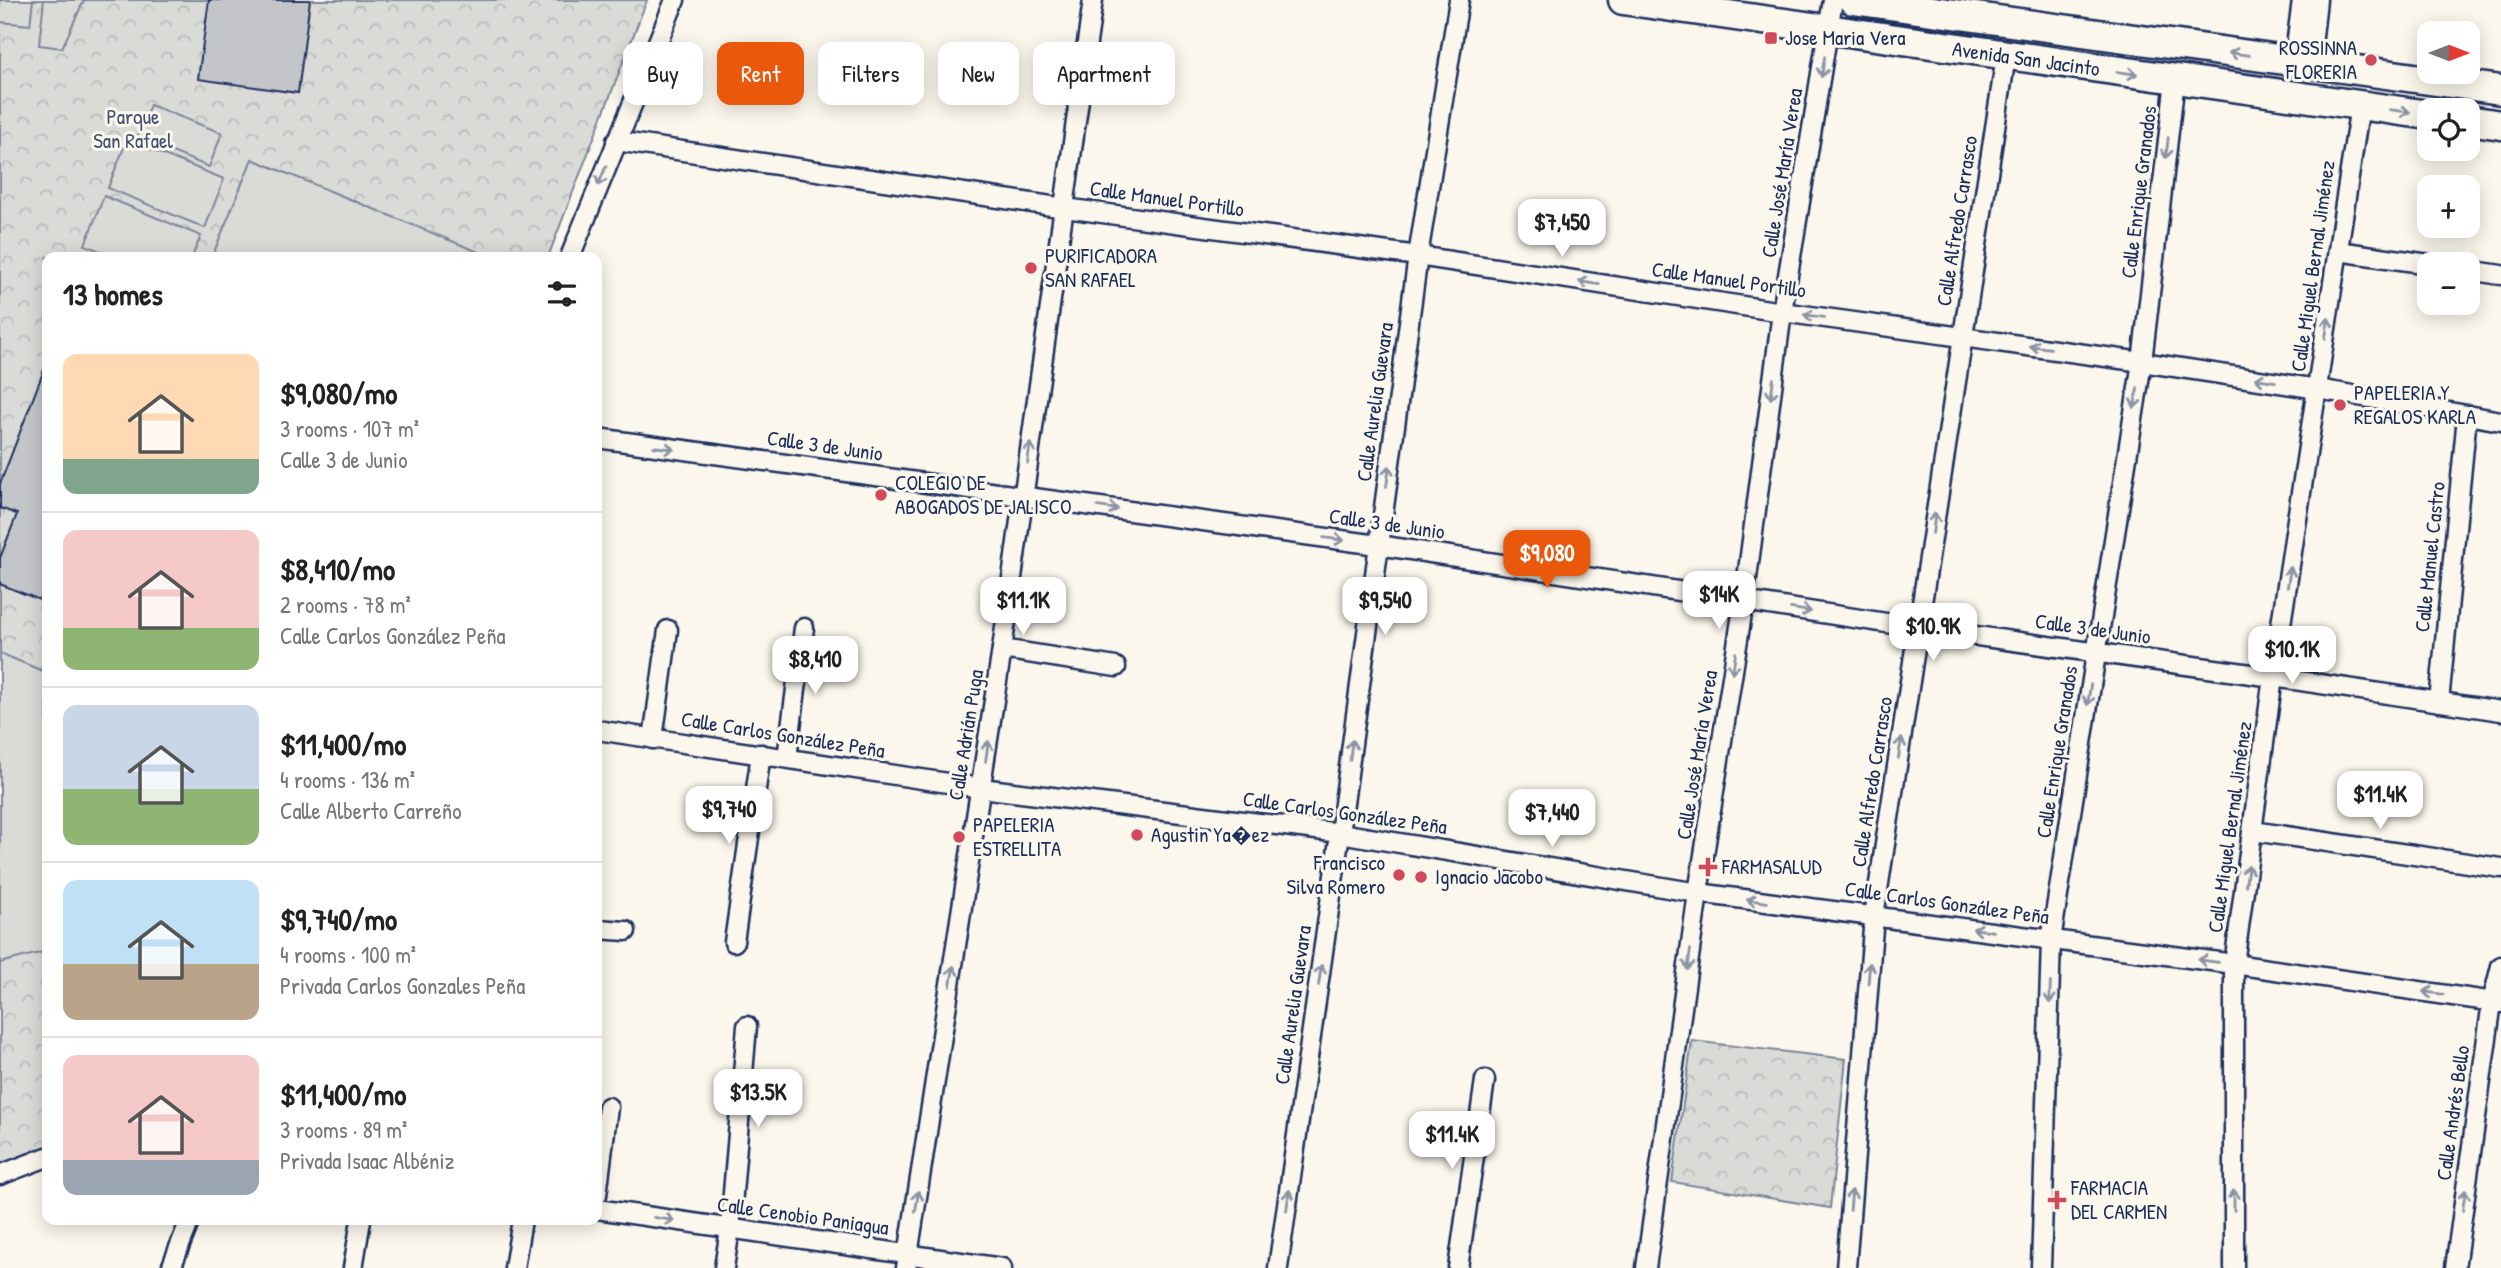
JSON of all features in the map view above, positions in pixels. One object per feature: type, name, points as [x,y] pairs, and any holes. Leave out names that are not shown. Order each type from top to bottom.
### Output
[{"type":"main road","name":"Avenida San Jacinto","points":[[1623,0],[2417,113]]},
{"type":"main road","name":"Avenida San Jacinto","points":[[1853,0],[2501,90]]},
{"type":"main road","points":[[2480,122],[2501,125]]},
{"type":"street","points":[[572,252],[675,0]]},
{"type":"street","name":"Calle Adrián Puga","points":[[907,1261],[1002,649],[1093,0]]},
{"type":"street","name":"Calle Aurelia Guevara","points":[[1278,1268],[1418,256],[1460,0]]},
{"type":"street","name":"Calle José María Verea","points":[[1646,1268],[1698,893],[1744,601],[1782,312],[1833,0]]},
{"type":"street","points":[[2302,0],[2307,27]]},
{"type":"street","points":[[2302,62],[2307,27],[2317,0]]},
{"type":"street","name":"Calle Alfredo Carrasco","points":[[1846,1268],[1874,916],[2006,56]]},
{"type":"street","name":"Calle Enrique Granados","points":[[2041,1268],[2051,940],[2142,362],[2175,80]]},
{"type":"street","name":"Calle Miguel Bernal Jiménez","points":[[2234,1268],[2234,964],[2273,677],[2360,105]]},
{"type":"street","name":"Calle Manuel Portillo","points":[[616,141],[2318,388],[2501,421]]},
{"type":"street","points":[[2338,251],[2417,262]]},
{"type":"street","points":[[2480,272],[2501,275]]},
{"type":"street","name":"Calle Manuel Castro","points":[[2439,702],[2467,416]]},
{"type":"street","name":"Calle 3 de Junio","points":[[602,440],[1378,545],[1919,628],[2501,711]]},
{"type":"street","points":[[787,758],[804,628]]},
{"type":"street","points":[[653,739],[668,630]]},
{"type":"street","points":[[1002,649],[1116,667]]},
{"type":"street","name":"Calle Carlos González Peña","points":[[602,731],[981,788],[1340,833],[1698,893],[2234,964],[2496,1003]]},
{"type":"street","points":[[734,942],[761,754]]},
{"type":"street","points":[[2253,831],[2501,868]]},
{"type":"street","points":[[602,930],[626,932]]},
{"type":"street","name":"Calle Andrés Bello","points":[[2455,1268],[2501,966]]},
{"type":"street","points":[[724,1268],[730,1229],[747,1026]]},
{"type":"street","points":[[1458,1268],[1485,1080]]},
{"type":"street","points":[[602,1155],[608,1107]]},
{"type":"street","points":[[0,1175],[42,1159]]},
{"type":"street","name":"Calle Cenobio Paniagua","points":[[602,1210],[730,1229],[907,1261],[1002,1268]]},
{"type":"street","points":[[171,1268],[188,1225]]},
{"type":"street","points":[[353,1268],[360,1225]]},
{"type":"street","points":[[514,1268],[522,1225]]},
{"type":"green space","name":"Parque San Rafael","points":[[0,0],[647,0],[631,42],[623,42],[623,62],[550,252],[42,252],[42,1152],[0,1169]]},
{"type":"green space","points":[[0,0],[33,0],[30,25],[0,22]]},
{"type":"green space","points":[[44,0],[84,0],[62,48],[39,45]]},
{"type":"green space","points":[[150,105],[222,133],[209,167],[137,138]]},
{"type":"green space","points":[[127,140],[224,179],[205,228],[108,188]]},
{"type":"green space","points":[[252,159],[479,252],[214,252]]},
{"type":"green space","points":[[104,196],[201,236],[194,252],[102,252],[85,245]]},
{"type":"green space","points":[[0,653],[42,671],[42,952],[0,963]]},
{"type":"green space","points":[[1692,1041],[1846,1059],[1830,1208],[1672,1182]]},
{"type":"building","points":[[209,0],[310,0],[298,93],[198,79]]},
{"type":"building","points":[[42,375],[42,601],[0,584],[0,558],[17,514],[0,508],[0,484]]},
{"type":"place","name":"Jose Maria Vera","points":[[1771,38]]},
{"type":"place","name":"ROSSINNA FLORERIA","points":[[2371,60]]},
{"type":"place","name":"PURIFICADORA SAN RAFAEL","points":[[1031,268]]},
{"type":"place","name":"PAPELERIA Y REGALOS KARLA","points":[[2340,405]]},
{"type":"place","name":"COLEGIO DE ABOGADOS DE JALISCO","points":[[881,495]]},
{"type":"place","name":"Agustin Ya�ez","points":[[1137,835]]},
{"type":"place","name":"PAPELERIA ESTRELLITA","points":[[959,837]]},
{"type":"place","name":"FARMASALUD","points":[[1708,867]]},
{"type":"place","name":"Francisco Silva Romero","points":[[1399,875]]},
{"type":"place","name":"Ignacio Jacobo","points":[[1421,877]]},
{"type":"place","name":"FARMACIA DEL CARMEN","points":[[2057,1200]]}]
